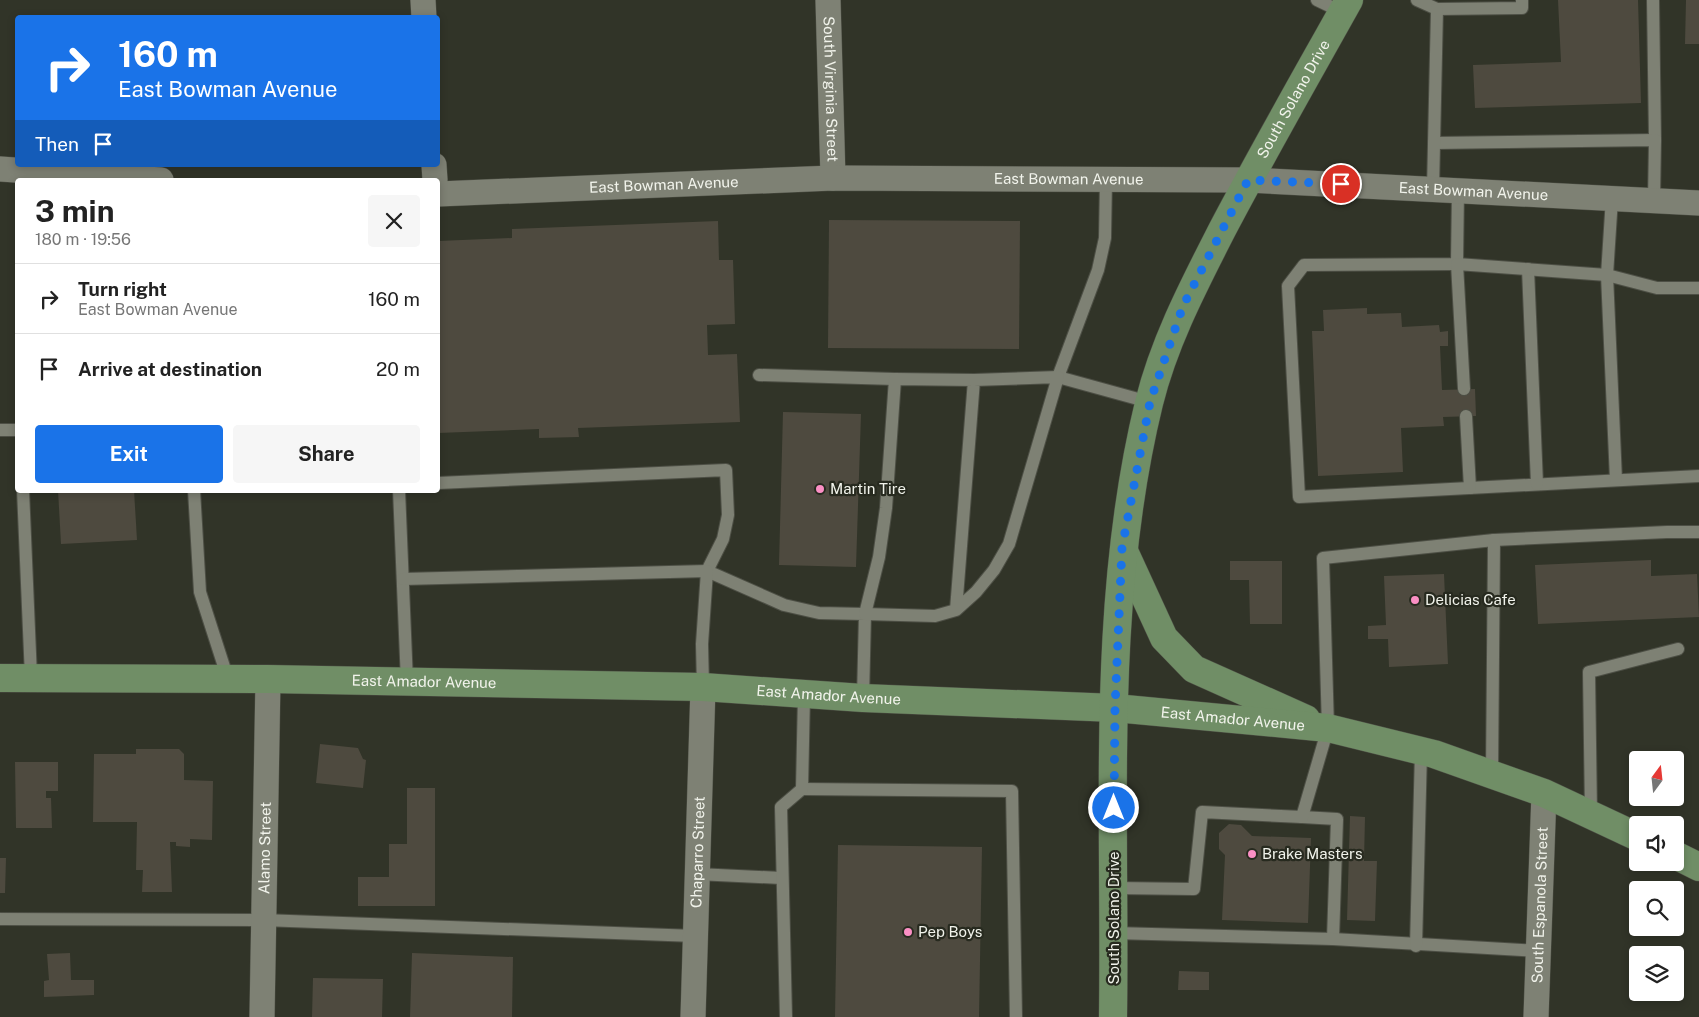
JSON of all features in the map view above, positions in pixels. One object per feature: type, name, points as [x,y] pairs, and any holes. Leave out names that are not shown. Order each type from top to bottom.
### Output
[{"type":"main road","name":"South Solano Drive","points":[[1113,1017],[1115,708],[1122,548],[1150,402],[1183,306],[1248,180],[1346,6]]},
{"type":"main road","points":[[1122,548],[1164,638],[1194,669],[1328,728]]},
{"type":"main road","name":"East Amador Avenue","points":[[0,678],[268,679],[702,687],[804,695],[1115,708],[1328,728],[1421,751],[1544,793],[1629,833]]},
{"type":"main road","points":[[1684,860],[1699,867]]},
{"type":"street","points":[[423,0],[424,15]]},
{"type":"street","name":"South Virginia Street","points":[[828,0],[833,178]]},
{"type":"street","points":[[0,169],[132,178]]},
{"type":"street","name":"East Bowman Avenue","points":[[440,194],[833,178],[1248,180],[1699,203]]},
{"type":"street","name":"Alamo Street","points":[[262,1017],[268,679]]},
{"type":"street","name":"Chaparro Street","points":[[693,1017],[702,687]]},
{"type":"street","name":"South Espanola Street","points":[[1536,1017],[1544,793]]},
{"type":"lane","points":[[1317,0],[1346,6]]},
{"type":"lane","points":[[1418,0],[1437,9],[1522,8],[1522,0]]},
{"type":"lane","points":[[1653,0],[1656,140],[1654,200]]},
{"type":"lane","points":[[1433,189],[1437,9]]},
{"type":"lane","points":[[1434,143],[1656,140]]},
{"type":"lane","points":[[403,579],[707,571],[784,605],[818,612],[935,616],[956,610],[976,592],[994,570],[1009,544],[1058,378],[1098,270],[1105,238],[1106,179]]},
{"type":"lane","points":[[1458,190],[1457,264],[1464,389]]},
{"type":"lane","points":[[1612,198],[1608,275],[1616,480]]},
{"type":"lane","points":[[1699,288],[1657,288],[1608,275],[1457,264],[1304,265],[1288,286],[1300,498],[1699,476]]},
{"type":"lane","points":[[1528,270],[1537,484]]},
{"type":"lane","points":[[759,376],[974,380],[1058,378],[1150,402]]},
{"type":"lane","points":[[863,698],[865,614],[879,557],[886,508],[895,379]]},
{"type":"lane","points":[[956,610],[974,380]]},
{"type":"lane","points":[[1466,416],[1470,488]]},
{"type":"lane","points":[[0,430],[15,430]]},
{"type":"lane","points":[[440,483],[726,470],[728,515],[723,539],[707,571],[702,644],[702,687]]},
{"type":"lane","points":[[23,493],[30,677]]},
{"type":"lane","points":[[194,493],[200,592],[228,679]]},
{"type":"lane","points":[[399,493],[407,682]]},
{"type":"lane","points":[[1302,817],[1328,728],[1323,558],[1494,540],[1699,532]]},
{"type":"lane","points":[[1492,775],[1494,540]]},
{"type":"lane","points":[[1591,814],[1589,672],[1678,650]]},
{"type":"lane","points":[[802,789],[804,695]]},
{"type":"lane","points":[[1416,946],[1421,751]]},
{"type":"lane","points":[[786,1017],[781,878],[781,807],[802,789],[1012,791],[1016,1017]]},
{"type":"lane","points":[[1114,888],[1194,889],[1202,812],[1336,819],[1333,940]]},
{"type":"lane","points":[[697,874],[781,878]]},
{"type":"lane","points":[[0,919],[264,920],[696,936]]},
{"type":"lane","points":[[1114,933],[1333,940],[1416,946],[1539,951]]},
{"type":"building","points":[[1558,0],[1638,0],[1641,103],[1475,108],[1473,65],[1561,62]]},
{"type":"building","points":[[1686,0],[1699,0],[1699,44],[1685,44]]},
{"type":"building","points":[[829,220],[1020,221],[1019,349],[828,348]]},
{"type":"building","points":[[718,221],[719,260],[733,260],[735,324],[707,325],[708,355],[737,354],[740,422],[578,428],[579,437],[539,438],[539,429],[440,433],[440,241],[512,238],[512,229]]},
{"type":"building","points":[[1367,308],[1367,314],[1401,313],[1402,327],[1439,325],[1440,332],[1448,331],[1448,346],[1440,346],[1442,390],[1475,389],[1476,416],[1443,417],[1444,426],[1401,428],[1403,472],[1318,476],[1312,331],[1324,331],[1323,310]]},
{"type":"building","name":"Martin Tire","points":[[783,412],[861,414],[856,567],[779,565]]},
{"type":"building","points":[[58,493],[134,493],[137,540],[61,544]]},
{"type":"building","points":[[1651,560],[1651,576],[1697,574],[1699,617],[1538,624],[1535,565]]},
{"type":"building","points":[[1230,561],[1282,561],[1282,624],[1250,624],[1249,580],[1230,580]]},
{"type":"building","name":"Delicias Cafe","points":[[1444,574],[1448,664],[1389,667],[1388,639],[1368,639],[1368,626],[1386,625],[1384,576]]},
{"type":"building","points":[[320,744],[358,748],[363,759],[366,760],[363,788],[316,783]]},
{"type":"building","points":[[136,749],[179,749],[184,754],[184,780],[213,781],[212,840],[190,839],[190,847],[176,846],[176,842],[170,842],[172,892],[142,892],[143,870],[136,870],[137,822],[93,822],[94,754],[136,754]]},
{"type":"building","points":[[15,762],[58,762],[58,791],[46,791],[46,798],[51,798],[52,828],[16,828]]},
{"type":"building","points":[[407,788],[435,788],[435,906],[358,906],[358,877],[389,877],[389,844],[407,844]]},
{"type":"building","points":[[1350,816],[1365,817],[1364,861],[1377,861],[1375,921],[1347,920]]},
{"type":"building","points":[[1229,824],[1241,825],[1252,836],[1311,838],[1308,923],[1222,920],[1225,855],[1219,849],[1219,833]]},
{"type":"building","name":"Pep Boys","points":[[838,845],[982,847],[979,1017],[835,1017]]},
{"type":"building","points":[[0,858],[6,858],[5,893],[0,893]]},
{"type":"building","points":[[70,953],[71,980],[94,980],[94,995],[44,997],[44,981],[49,980],[47,954]]},
{"type":"building","points":[[412,953],[513,957],[512,1017],[410,1017]]},
{"type":"building","points":[[1179,971],[1209,972],[1209,990],[1178,990]]},
{"type":"building","points":[[313,978],[383,979],[382,1017],[312,1017]]},
{"type":"place","name":"Martin Tire","points":[[820,489]]},
{"type":"place","name":"Delicias Cafe","points":[[1415,600]]},
{"type":"place","name":"Brake Masters","points":[[1252,854]]},
{"type":"place","name":"Pep Boys","points":[[908,932]]},
{"type":"route","points":[[1114,808],[1115,708],[1122,548],[1150,402],[1183,306],[1248,180],[1341,184]]}]
